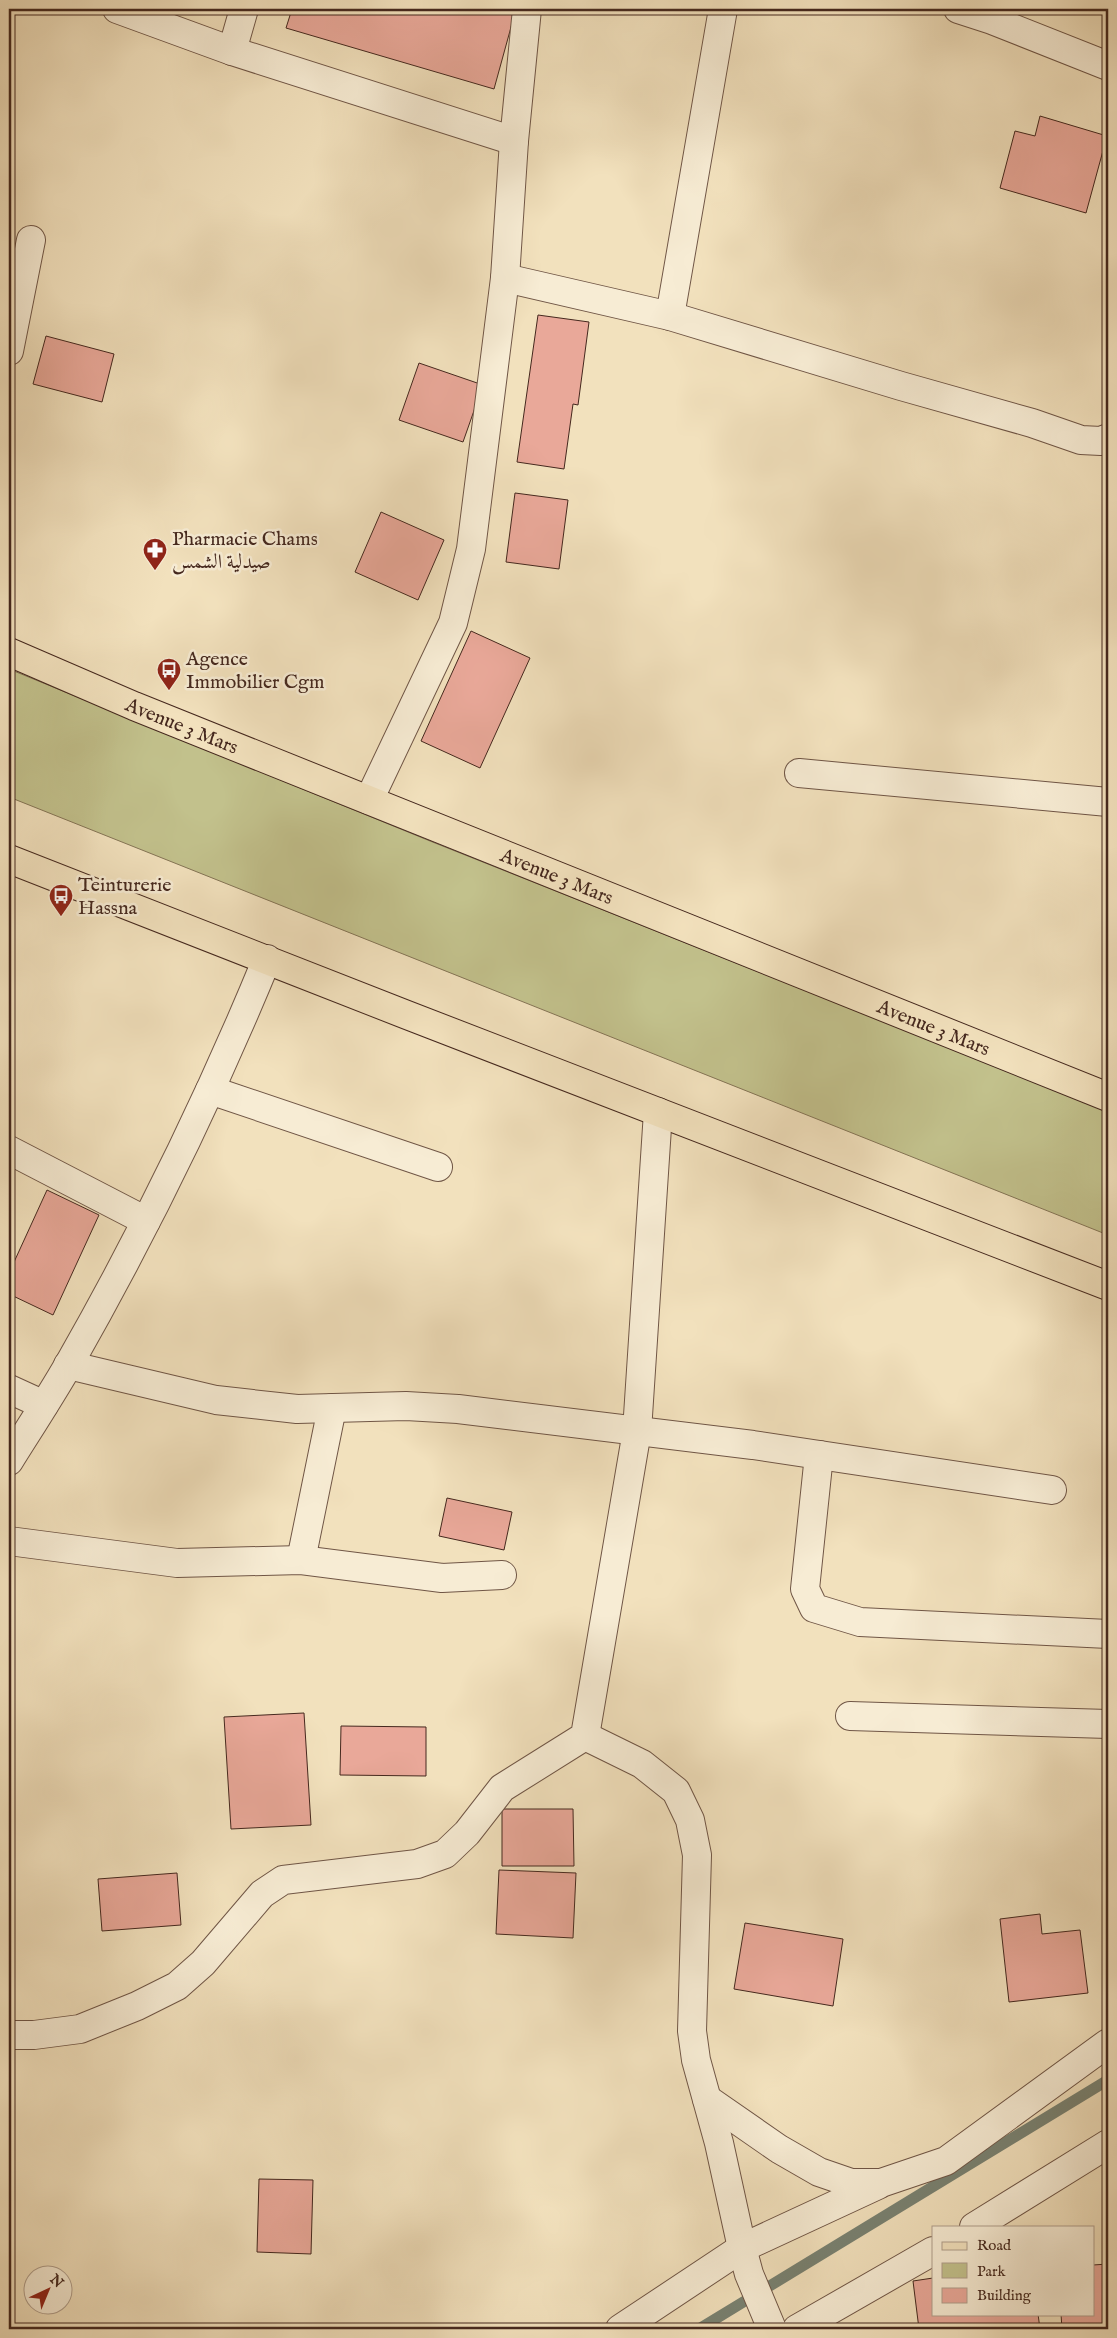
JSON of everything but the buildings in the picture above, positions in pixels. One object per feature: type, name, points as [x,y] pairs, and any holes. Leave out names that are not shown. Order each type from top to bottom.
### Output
[{"type":"main road","name":"Avenue 3 Mars","points":[[9,652],[134,706],[1108,1098]]},
{"type":"main road","points":[[9,859],[1108,1286]]},
{"type":"street","points":[[117,9],[232,51],[514,141]]},
{"type":"street","points":[[232,51],[244,9]]},
{"type":"street","points":[[369,800],[453,623],[471,548],[505,278],[514,141],[527,9]]},
{"type":"street","points":[[670,316],[723,9]]},
{"type":"street","points":[[958,9],[1008,26],[1108,66]]},
{"type":"street","points":[[9,351],[31,240]]},
{"type":"street","points":[[505,278],[670,316],[901,386],[1032,423],[1081,440],[1101,441],[1108,438]]},
{"type":"street","points":[[799,773],[1108,802]]},
{"type":"street","points":[[9,1461],[68,1365],[146,1221],[229,1052],[267,959]]},
{"type":"street","points":[[210,1090],[438,1167]]},
{"type":"street","points":[[9,2035],[34,2035],[80,2029],[136,2006],[177,1986],[203,1963],[262,1894],[283,1880],[417,1864],[445,1854],[467,1833],[502,1788],[585,1736],[637,1432],[658,1112]]},
{"type":"street","points":[[9,1150],[146,1221]]},
{"type":"street","points":[[68,1365],[216,1400],[297,1409],[406,1406],[458,1409],[819,1455],[1052,1490]]},
{"type":"street","points":[[9,1389],[44,1405]]},
{"type":"street","points":[[300,1560],[332,1408]]},
{"type":"street","points":[[819,1455],[805,1589],[814,1608],[860,1622],[1108,1634]]},
{"type":"street","points":[[9,1541],[177,1563],[300,1560],[442,1578],[502,1575]]},
{"type":"street","points":[[850,1716],[1108,1724]]},
{"type":"street","points":[[585,1736],[642,1764],[676,1791],[690,1820],[697,1855],[692,2031],[696,2060],[724,2162],[749,2274],[772,2329]]},
{"type":"street","points":[[620,2329],[742,2248],[881,2184],[946,2161],[1108,2043]]},
{"type":"street","points":[[707,2099],[779,2149],[819,2172],[851,2183],[881,2184]]},
{"type":"street","points":[[976,2226],[1108,2144]]},
{"type":"street","points":[[797,2329],[932,2252]]},
{"type":"green space","points":[[9,669],[430,841],[1108,1111],[1108,1235],[9,797]]},
{"type":"waterway","points":[[699,2329],[1108,2080]]},
{"type":"place","name":"Pharmacie Chams صيدلية الشمس","points":[[155,571]]},
{"type":"place","name":"Agence Immobilier Cgm","points":[[169,691]]},
{"type":"place","name":"Teinturerie Hassna","points":[[61,917]]}]
